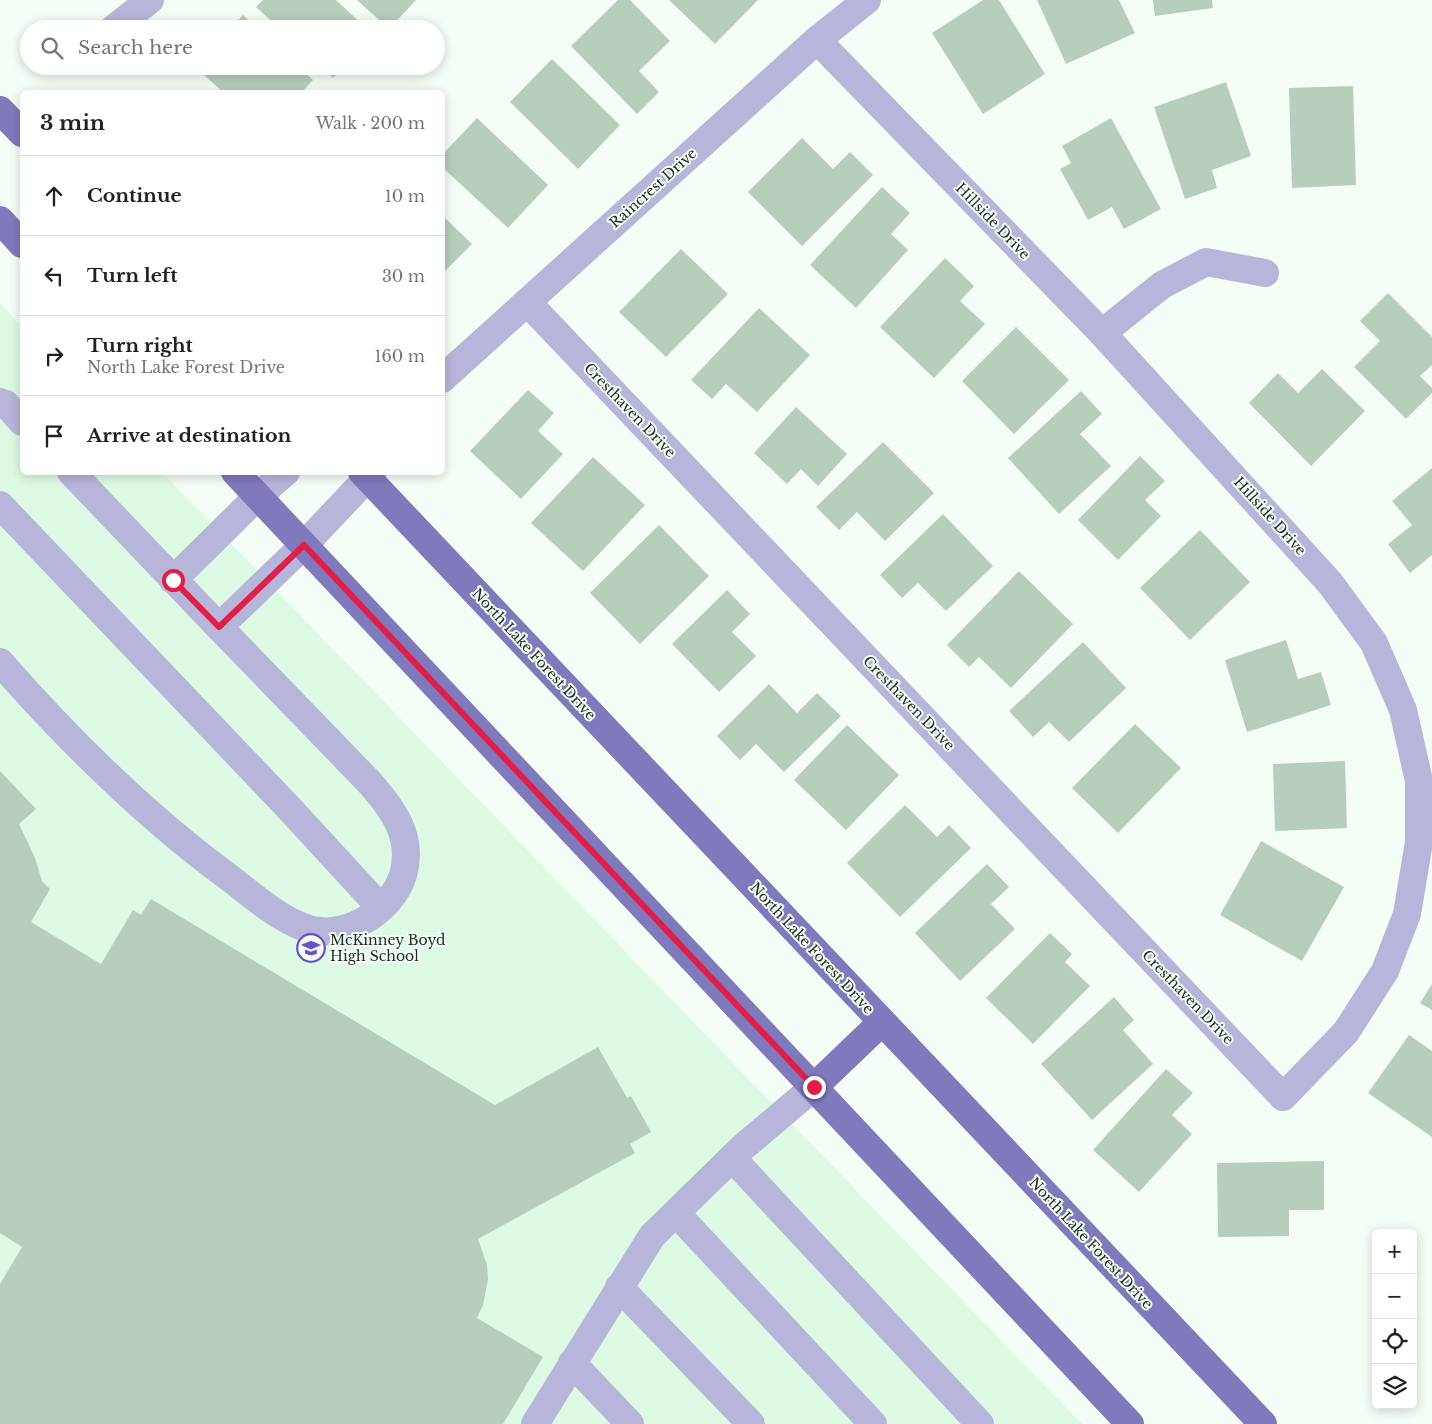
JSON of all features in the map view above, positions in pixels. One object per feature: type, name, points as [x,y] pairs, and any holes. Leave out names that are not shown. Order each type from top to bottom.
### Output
[{"type":"main road","points":[[0,110],[20,131]]},
{"type":"main road","points":[[0,220],[20,242]]},
{"type":"main road","points":[[238,475],[1130,1424]]},
{"type":"main road","name":"North Lake Forest Drive","points":[[368,475],[1263,1424]]},
{"type":"main road","points":[[814,1087],[882,1022]]},
{"type":"street","points":[[124,20],[150,0]]},
{"type":"street","name":"Raincrest Drive","points":[[445,376],[817,40],[867,0]]},
{"type":"street","name":"Hillside Drive","points":[[817,40],[1102,333],[1330,583],[1374,643],[1404,710],[1419,781],[1419,842],[1407,914],[1384,970],[1346,1032],[1291,1089]]},
{"type":"street","points":[[1102,333],[1162,285],[1206,262],[1265,273]]},
{"type":"street","name":"Cresthaven Drive","points":[[527,302],[1283,1097],[1291,1089]]},
{"type":"street","points":[[0,402],[6,404],[20,420]]},
{"type":"street","points":[[0,662],[45,713],[120,788],[213,866],[265,905],[304,928],[338,932],[352,927],[381,908],[397,888],[407,854],[403,832],[390,806],[74,475]]},
{"type":"street","points":[[173,580],[283,475]]},
{"type":"street","points":[[219,627],[304,545],[368,475]]},
{"type":"street","points":[[0,505],[288,807],[381,908]]},
{"type":"street","points":[[541,1421],[572,1363],[652,1236],[732,1158],[814,1087]]},
{"type":"street","points":[[732,1158],[980,1424]]},
{"type":"street","points":[[676,1213],[873,1424]]},
{"type":"street","points":[[619,1287],[751,1424]]},
{"type":"street","points":[[572,1363],[630,1424]]},
{"type":"street","points":[[1223,1382],[1248,1424]]},
{"type":"shaded area","name":"McKinney Boyd High School","points":[[0,303],[20,325],[20,475],[165,475],[1082,1424],[0,1424]]},
{"type":"building","points":[[263,0],[336,0],[357,20],[270,20],[256,7]]},
{"type":"building","points":[[357,0],[416,0],[397,20],[379,20]]},
{"type":"building","points":[[618,0],[630,0],[670,41],[639,71],[659,92],[637,114],[571,46]]},
{"type":"building","points":[[669,0],[758,0],[715,44]]},
{"type":"building","points":[[983,0],[999,0],[1045,74],[983,114],[932,33]]},
{"type":"building","points":[[1037,0],[1119,0],[1135,33],[1066,64]]},
{"type":"building","points":[[1153,0],[1212,0],[1213,8],[1155,16]]},
{"type":"building","points":[[243,15],[248,20],[238,20]]},
{"type":"building","points":[[552,59],[620,125],[578,169],[510,102]]},
{"type":"building","points":[[204,75],[308,75],[313,80],[304,90],[221,90]]},
{"type":"building","points":[[1226,82],[1251,156],[1212,170],[1217,188],[1185,199],[1154,107]]},
{"type":"building","points":[[1353,86],[1356,185],[1292,188],[1289,88]]},
{"type":"building","points":[[477,118],[548,185],[508,228],[445,170],[445,152]]},
{"type":"building","points":[[1111,118],[1161,209],[1124,229],[1112,207],[1088,220],[1060,169],[1071,163],[1062,146]]},
{"type":"building","points":[[802,138],[833,169],[850,152],[873,175],[802,246],[748,192]]},
{"type":"building","points":[[882,187],[910,213],[891,234],[908,250],[856,308],[810,265]]},
{"type":"building","points":[[445,218],[472,244],[445,271]]},
{"type":"building","points":[[681,249],[728,294],[666,357],[619,312]]},
{"type":"building","points":[[945,258],[974,286],[960,301],[985,324],[934,378],[880,327]]},
{"type":"building","points":[[1388,293],[1432,337],[1432,365],[1420,376],[1432,388],[1432,393],[1406,419],[1354,367],[1380,341],[1360,321]]},
{"type":"building","points":[[759,308],[810,355],[757,412],[726,384],[712,399],[691,380]]},
{"type":"building","points":[[1016,327],[1069,380],[1014,434],[962,381]]},
{"type":"building","points":[[1322,369],[1365,411],[1311,466],[1249,403],[1278,373],[1298,393]]},
{"type":"building","points":[[528,390],[554,413],[538,431],[563,454],[521,499],[470,451]]},
{"type":"building","points":[[1081,391],[1102,414],[1080,434],[1111,466],[1059,514],[1008,458]]},
{"type":"building","points":[[796,407],[847,454],[818,486],[801,469],[787,484],[754,453]]},
{"type":"building","points":[[883,442],[934,493],[885,541],[857,512],[839,530],[816,507]]},
{"type":"building","points":[[1140,456],[1165,481],[1145,500],[1161,516],[1118,560],[1078,520]]},
{"type":"building","points":[[593,457],[645,505],[583,571],[531,523]]},
{"type":"building","points":[[1432,468],[1432,555],[1410,573],[1388,544],[1412,525],[1392,501]]},
{"type":"building","points":[[943,514],[993,566],[946,611],[918,583],[902,598],[880,575]]},
{"type":"building","points":[[659,525],[709,576],[640,644],[590,593]]},
{"type":"building","points":[[1200,530],[1250,582],[1190,640],[1140,588]]},
{"type":"building","points":[[1019,571],[1073,624],[1011,688],[979,657],[969,667],[947,645]]},
{"type":"building","points":[[727,590],[750,614],[732,632],[756,656],[719,692],[672,644]]},
{"type":"building","points":[[1286,640],[1298,679],[1321,672],[1331,705],[1247,732],[1225,660]]},
{"type":"building","points":[[1083,642],[1126,688],[1069,742],[1049,722],[1033,737],[1009,711]]},
{"type":"building","points":[[769,684],[797,713],[817,693],[841,716],[784,772],[756,744],[740,760],[717,736]]},
{"type":"building","points":[[1135,724],[1181,768],[1118,833],[1072,788]]},
{"type":"building","points":[[847,725],[899,775],[846,830],[794,780]]},
{"type":"building","points":[[1345,761],[1347,828],[1275,831],[1273,764]]},
{"type":"building","points":[[0,771],[36,809],[19,824],[35,858],[42,881],[50,889],[31,922],[101,964],[133,910],[141,915],[151,899],[495,1105],[598,1047],[627,1098],[631,1096],[651,1132],[630,1144],[635,1153],[478,1239],[487,1265],[488,1279],[483,1305],[477,1318],[543,1357],[503,1424],[0,1424],[0,1284],[22,1247],[0,1233]]},
{"type":"building","points":[[905,805],[937,837],[949,825],[971,848],[900,917],[847,863]]},
{"type":"building","points":[[1261,841],[1344,887],[1302,961],[1220,915]]},
{"type":"building","points":[[987,864],[1009,887],[991,904],[1015,929],[960,981],[915,933]]},
{"type":"building","points":[[1050,933],[1072,954],[1065,962],[1090,986],[1033,1044],[986,998]]},
{"type":"building","points":[[1432,984],[1432,1010],[1420,1003]]},
{"type":"building","points":[[1114,997],[1134,1020],[1123,1030],[1153,1064],[1092,1120],[1041,1064]]},
{"type":"building","points":[[1409,1035],[1432,1051],[1432,1137],[1368,1093]]},
{"type":"building","points":[[1166,1069],[1193,1093],[1172,1115],[1192,1134],[1139,1192],[1093,1150]]},
{"type":"building","points":[[1324,1161],[1324,1210],[1289,1210],[1289,1236],[1218,1237],[1217,1163]]},
{"type":"place","name":"McKinney Boyd High School","points":[[311,948]]},
{"type":"route","points":[[173,580],[219,627],[304,545],[814,1087]]}]
